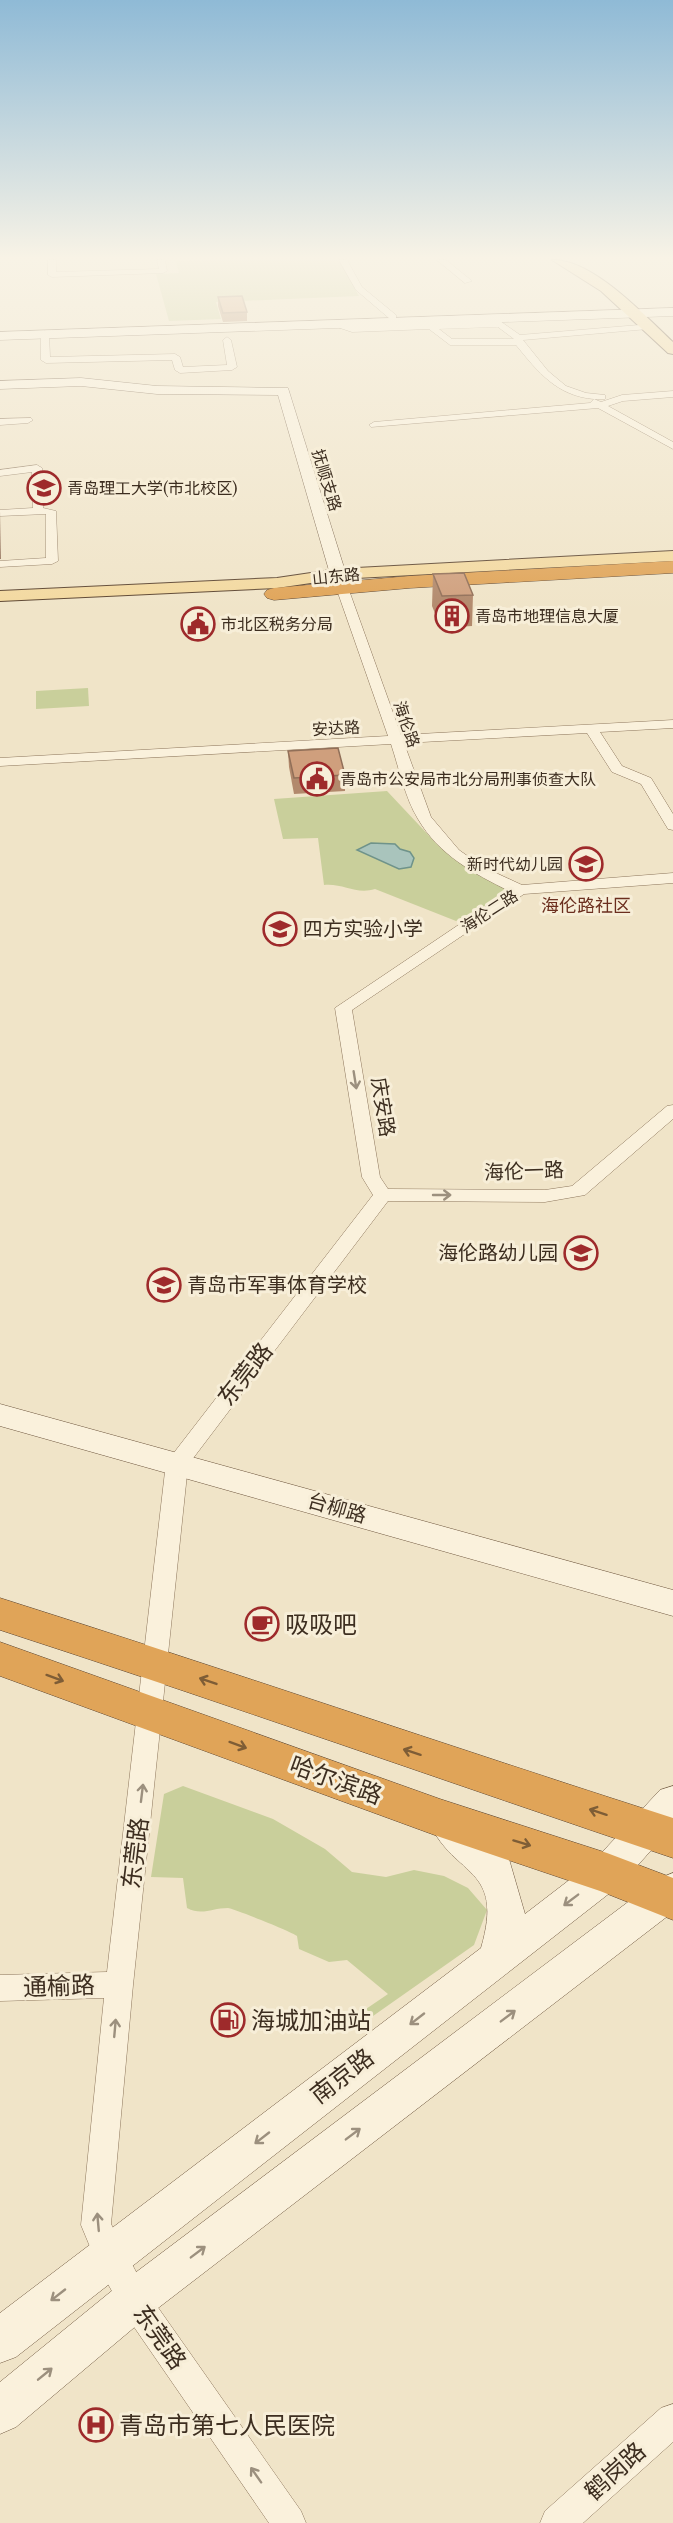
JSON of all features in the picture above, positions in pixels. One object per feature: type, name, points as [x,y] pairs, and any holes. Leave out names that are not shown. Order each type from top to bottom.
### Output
[{"type":"highway","points":[[276,589],[673,561]]},
{"type":"highway","points":[[409,579],[673,567]]},
{"type":"highway","points":[[0,1614],[155,1664],[400,1748],[665,1822]]},
{"type":"highway","name":"哈尔滨路","points":[[0,1659],[440,1818],[671,1895]]},
{"type":"main road","name":"山东路","points":[[0,607],[276,589],[338,574],[673,556]]},
{"type":"main road","name":"山东路","points":[[0,596],[276,589],[344,593],[673,574]]},
{"type":"street","points":[[548,378],[554,385],[601,405],[673,446]]},
{"type":"street","name":"抚顺支路","points":[[0,385],[81,382],[157,390],[283,391],[338,574]]},
{"type":"street","points":[[584,397],[622,398],[673,394]]},
{"type":"street","points":[[374,425],[601,405],[622,398]]},
{"type":"street","points":[[0,422],[28,420]]},
{"type":"street","points":[[0,473],[37,468],[38,511]]},
{"type":"street","points":[[0,513],[51,510],[52,561],[0,564]]},
{"type":"street","name":"海伦路","points":[[344,593],[421,813],[434,830],[462,858],[520,890]]},
{"type":"street","name":"安达路","points":[[0,762],[395,741],[673,723]]},
{"type":"street","points":[[591,728],[617,769],[646,781],[673,826]]},
{"type":"street","name":"海伦二路","points":[[346,1023],[343,1008],[520,890],[673,878]]},
{"type":"street","name":"庆安路","points":[[346,1023],[371,1177],[383,1195]]},
{"type":"street","name":"海伦一路","points":[[383,1195],[545,1196],[578,1191],[673,1110]]},
{"type":"street","name":"东莞路","points":[[289,2523],[134,2300],[109,2255],[96,2225],[119,1984],[151,1714],[177,1463],[383,1195]]},
{"type":"street","name":"台柳路","points":[[0,1414],[673,1603]]},
{"type":"street","points":[[440,1818],[496,1871],[506,1907],[506,1926],[497,1957]]},
{"type":"street","name":"南京路","points":[[0,2341],[607,1873],[665,1822]]},
{"type":"street","points":[[0,2411],[134,2300],[671,1895]]},
{"type":"street","name":"通榆路","points":[[0,1988],[119,1984]]},
{"type":"street","name":"鹤岗路","points":[[557,2523],[673,2420]]},
{"type":"green space","points":[[88,688],[89,706],[36,709],[36,691]]},
{"type":"green space","points":[[387,791],[434,841],[471,871],[512,892],[456,921],[375,889],[362,891],[324,885],[318,838],[283,839],[274,799]]},
{"type":"green space","points":[[183,1786],[273,1819],[325,1849],[352,1872],[386,1877],[414,1870],[444,1876],[468,1888],[487,1910],[474,1945],[373,2016],[366,2009],[388,1994],[347,1960],[329,1962],[299,1949],[297,1936],[232,1909],[222,1908],[202,1912],[187,1908],[183,1878],[151,1877],[164,1794]]},
{"type":"water","points":[[371,843],[395,844],[400,849],[410,852],[414,858],[411,867],[399,869],[357,850]]},
{"type":"building","points":[[464,573],[473,595],[442,596],[433,574]]},
{"type":"building","points":[[338,748],[345,775],[294,778],[288,751]]},
{"type":"place","name":"青岛理工大学(市北校区)","points":[[44,488]]},
{"type":"place","name":"青岛市地理信息大厦","points":[[452,616]]},
{"type":"place","name":"市北区税务分局","points":[[198,624]]},
{"type":"place","name":"青岛市公安局市北分局刑事侦查大队","points":[[317,779]]},
{"type":"place","name":"新时代幼儿园","points":[[586,864]]},
{"type":"place","name":"四方实验小学","points":[[280,929]]},
{"type":"place","name":"海伦路幼儿园","points":[[581,1253]]},
{"type":"place","name":"青岛市军事体育学校","points":[[164,1285]]},
{"type":"place","name":"吸吸吧","points":[[262,1624]]},
{"type":"place","name":"海城加油站","points":[[228,2020]]},
{"type":"place","name":"青岛市第七人民医院","points":[[96,2425]]},
{"type":"district","name":"海伦路社区","points":[[586,906]]}]
